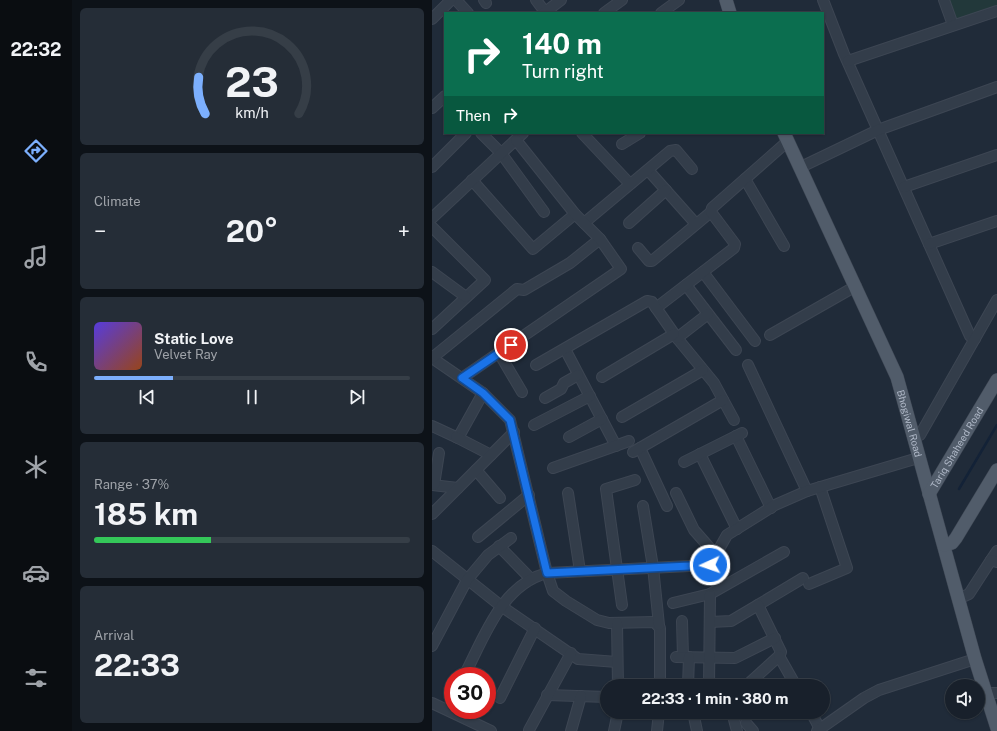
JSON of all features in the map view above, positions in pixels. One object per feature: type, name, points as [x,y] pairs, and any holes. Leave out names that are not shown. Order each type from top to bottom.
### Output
[{"type":"main road","points":[[726,0],[730,12]]},
{"type":"main road","name":"Bhogiwal Road","points":[[786,137],[897,377],[918,458],[944,545],[975,659],[991,693],[997,728]]},
{"type":"main road","name":"Tariq Shaheed Road","points":[[929,494],[997,380]]},
{"type":"main road","points":[[944,545],[952,543],[956,538],[997,470]]},
{"type":"street","points":[[456,0],[467,12]]},
{"type":"street","points":[[536,0],[544,12]]},
{"type":"street","points":[[546,12],[562,0]]},
{"type":"street","points":[[605,12],[622,0]]},
{"type":"street","points":[[662,12],[679,0]]},
{"type":"street","points":[[823,0],[878,130],[970,336],[974,339]]},
{"type":"street","points":[[944,0],[952,25]]},
{"type":"street","points":[[432,19],[446,2]]},
{"type":"street","points":[[848,61],[997,10]]},
{"type":"street","points":[[801,167],[878,130],[997,87]]},
{"type":"street","points":[[433,104],[444,97]]},
{"type":"street","points":[[432,167],[465,134]]},
{"type":"street","points":[[482,134],[500,153],[544,212]]},
{"type":"street","points":[[583,134],[630,184]]},
{"type":"street","points":[[622,144],[638,134]]},
{"type":"street","points":[[432,218],[519,136],[575,214],[600,239],[621,267],[621,271],[462,378]]},
{"type":"street","points":[[638,248],[649,261],[652,261],[711,212],[712,208],[745,179],[786,137]]},
{"type":"street","points":[[584,223],[673,150],[692,169]]},
{"type":"street","points":[[904,187],[997,155]]},
{"type":"street","points":[[648,170],[696,224]]},
{"type":"street","points":[[745,179],[784,246]]},
{"type":"street","points":[[472,180],[532,249],[575,214]]},
{"type":"street","points":[[629,223],[666,190]]},
{"type":"street","points":[[656,308],[735,246],[711,212]]},
{"type":"street","points":[[930,244],[997,221]]},
{"type":"street","points":[[432,227],[485,280],[435,323]]},
{"type":"street","points":[[600,239],[563,267],[524,290],[517,289],[432,358],[483,393],[510,420],[547,573],[553,591],[597,620],[617,623],[654,622],[658,625]]},
{"type":"street","points":[[432,272],[466,297]]},
{"type":"street","points":[[703,272],[755,341]]},
{"type":"street","points":[[686,285],[736,350]]},
{"type":"street","points":[[770,335],[856,286]]},
{"type":"street","points":[[913,437],[920,435],[997,300]]},
{"type":"street","points":[[536,365],[647,301],[652,302],[676,336],[714,383],[734,420]]},
{"type":"street","points":[[602,377],[676,336],[708,314]]},
{"type":"street","points":[[564,349],[616,446]]},
{"type":"street","points":[[499,353],[522,392]]},
{"type":"street","points":[[748,365],[807,491]]},
{"type":"street","points":[[622,417],[703,370]]},
{"type":"street","points":[[545,398],[561,390],[564,383],[578,375]]},
{"type":"street","points":[[456,437],[458,438],[483,393]]},
{"type":"street","points":[[534,425],[590,396]]},
{"type":"street","points":[[666,506],[636,450],[723,400]]},
{"type":"street","points":[[569,437],[602,419]]},
{"type":"street","points":[[432,426],[491,455]]},
{"type":"street","points":[[432,514],[514,432]]},
{"type":"street","points":[[684,462],[739,435],[771,508]]},
{"type":"street","points":[[553,468],[629,441]]},
{"type":"street","points":[[439,453],[433,485],[458,488]]},
{"type":"street","points":[[700,454],[738,529]]},
{"type":"street","points":[[469,667],[501,606],[530,578],[547,573],[617,568],[710,565],[727,535],[771,508],[807,491],[918,458]]},
{"type":"street","points":[[476,470],[500,498]]},
{"type":"street","points":[[622,605],[606,489],[635,480]]},
{"type":"street","points":[[710,622],[731,621],[758,605],[806,581],[847,568],[820,487]]},
{"type":"street","points":[[568,493],[580,571]]},
{"type":"street","points":[[676,493],[694,530],[716,555]]},
{"type":"street","points":[[478,538],[529,495]]},
{"type":"street","points":[[643,506],[653,568],[658,625],[660,628],[660,679]]},
{"type":"street","points":[[432,646],[467,580],[488,555],[511,538]]},
{"type":"street","points":[[499,546],[530,578]]},
{"type":"street","points":[[958,599],[969,594],[994,561],[997,550]]},
{"type":"street","points":[[673,603],[710,594],[784,552]]},
{"type":"street","points":[[433,554],[501,606],[578,659],[617,662]]},
{"type":"street","points":[[709,679],[710,594]]},
{"type":"street","points":[[754,679],[779,656],[781,652],[758,605]]},
{"type":"street","points":[[682,621],[683,657],[687,679]]},
{"type":"street","points":[[617,623],[618,679]]},
{"type":"street","points":[[500,698],[535,628]]},
{"type":"street","points":[[683,657],[735,658],[775,638]]},
{"type":"street","points":[[529,730],[571,654]]},
{"type":"street","points":[[779,656],[792,679]]},
{"type":"street","points":[[814,719],[819,730],[879,690],[975,659]]},
{"type":"street","points":[[547,696],[600,697]]},
{"type":"street","points":[[571,731],[580,696]]},
{"type":"street","points":[[432,702],[491,731]]},
{"type":"street","points":[[614,731],[617,719]]},
{"type":"street","points":[[657,731],[658,719]]},
{"type":"street","points":[[694,719],[697,731]]},
{"type":"street","points":[[734,719],[737,731]]},
{"type":"street","points":[[746,723],[753,731]]},
{"type":"green space","points":[[950,0],[997,0],[997,7],[957,21]]},
{"type":"waterway","points":[[959,489],[997,425]]},
{"type":"route","points":[[511,345],[462,378],[483,393],[501,409],[510,420],[531,501],[547,573],[617,568],[710,565]]}]
